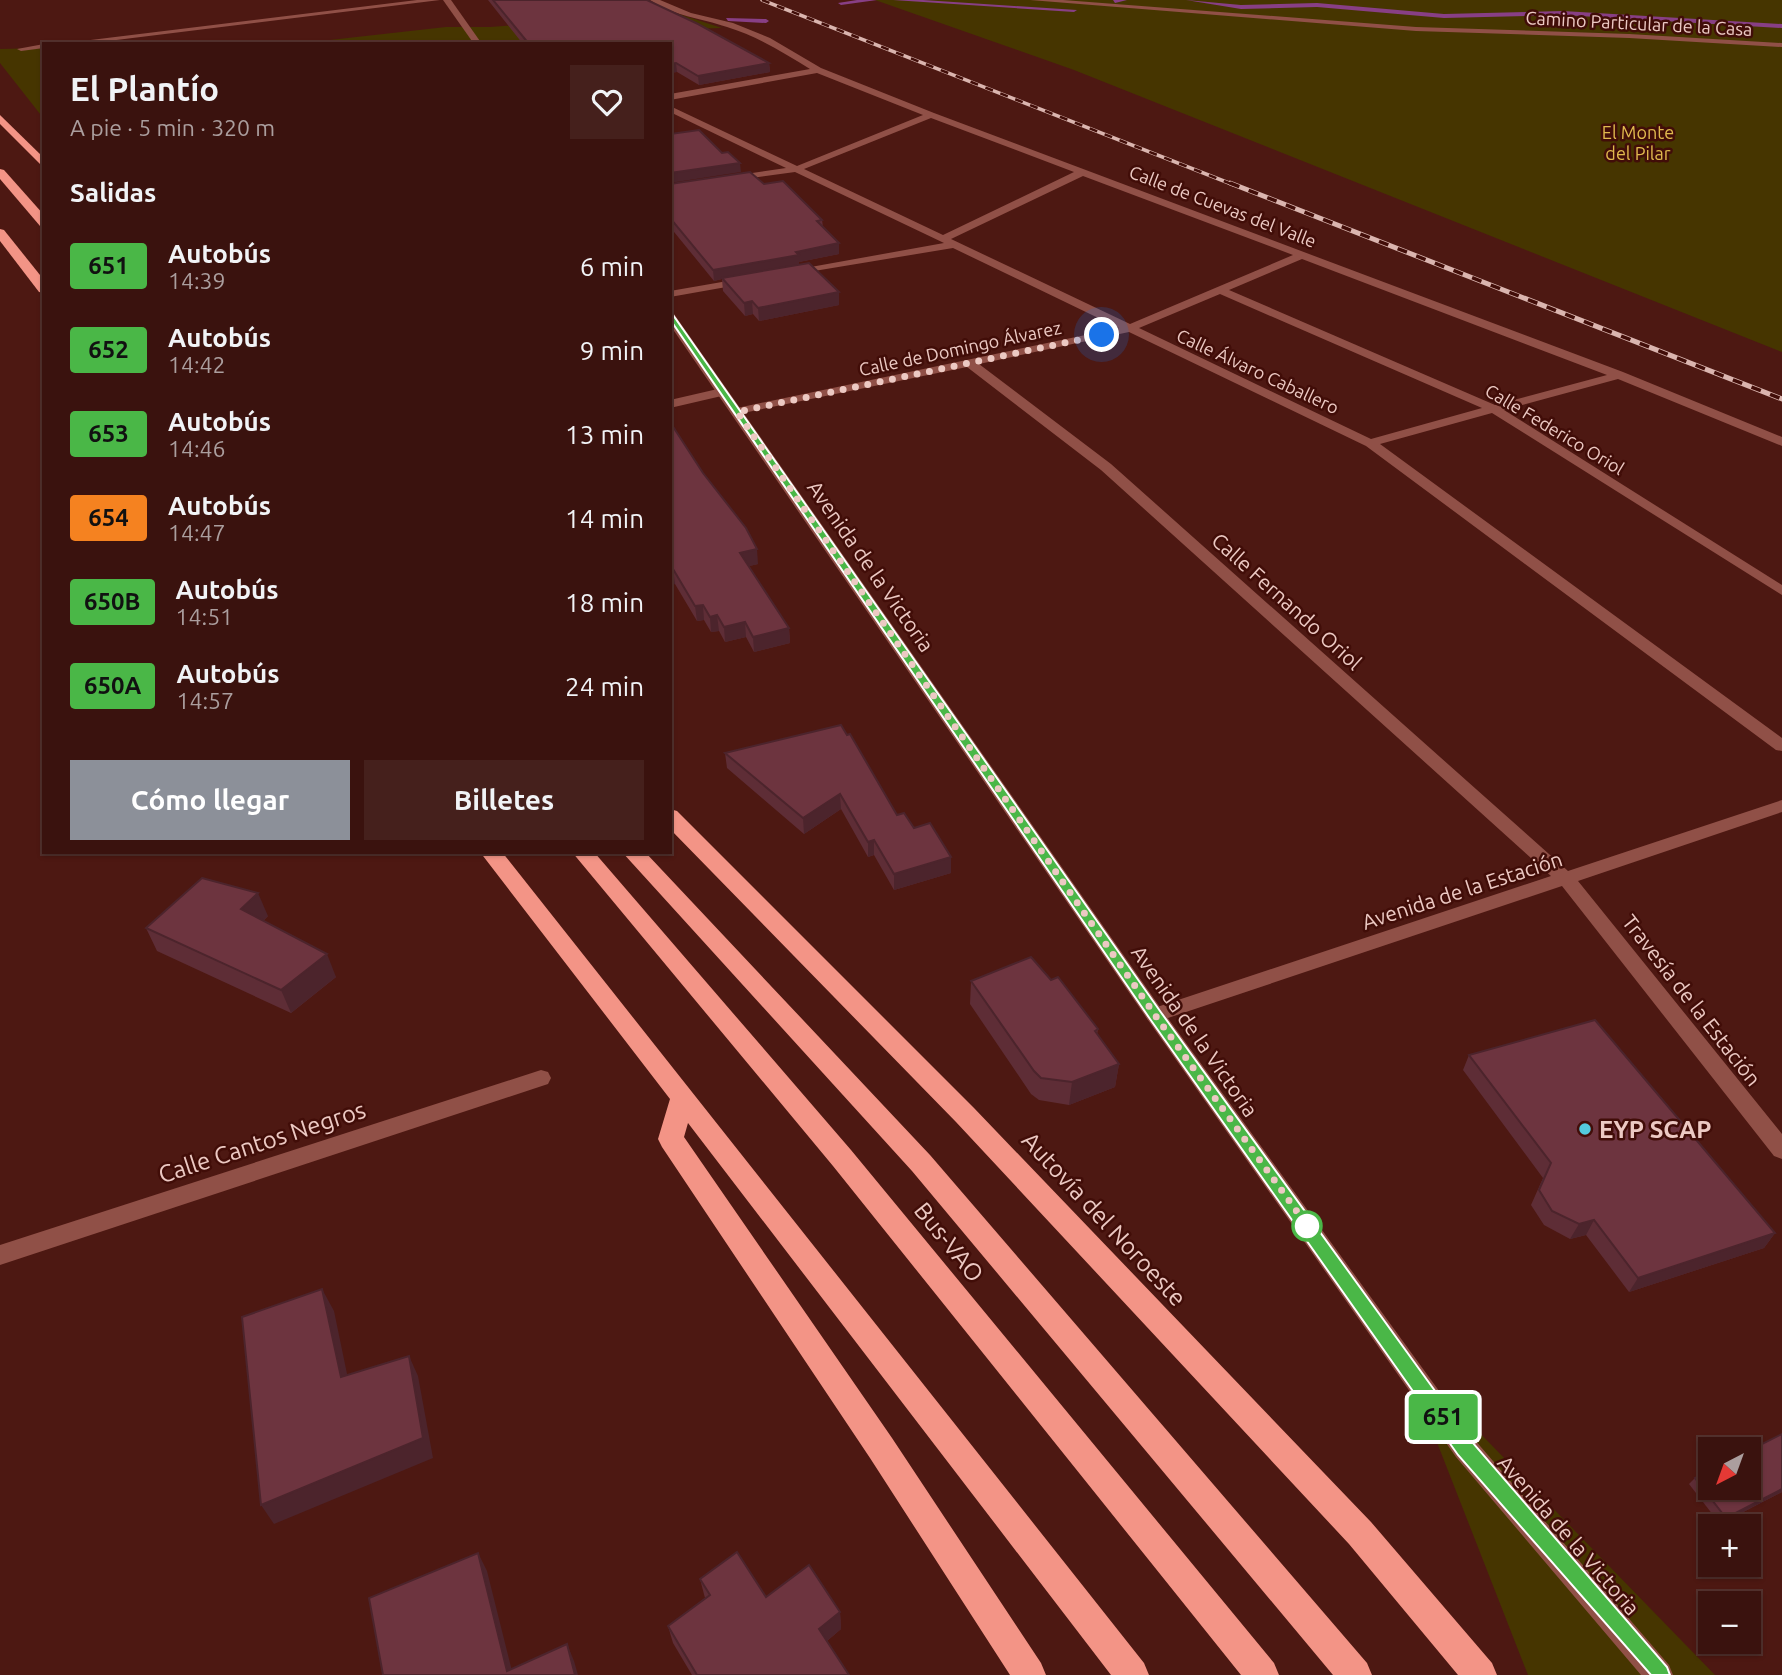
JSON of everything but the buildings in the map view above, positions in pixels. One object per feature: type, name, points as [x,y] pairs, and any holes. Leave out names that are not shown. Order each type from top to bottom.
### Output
[{"type":"highway","points":[[0,118],[42,163]]},
{"type":"highway","points":[[0,172],[42,221]]},
{"type":"highway","points":[[0,233],[42,286]]},
{"type":"highway","name":"Autovía del Noroeste","points":[[672,818],[965,1115],[1332,1503],[1480,1675]]},
{"type":"highway","points":[[492,854],[684,1097],[1132,1675]]},
{"type":"highway","name":"Bus-VAO","points":[[584,854],[842,1158],[1262,1675]]},
{"type":"highway","points":[[634,854],[921,1163],[1355,1675]]},
{"type":"highway","points":[[684,1097],[671,1139],[881,1448],[1030,1675]]},
{"type":"street","points":[[79,42],[436,0]]},
{"type":"street","points":[[447,0],[477,42]]},
{"type":"street","name":"Calle de Cuevas del Valle","points":[[654,0],[688,15],[730,25],[767,40],[818,70],[931,115],[1619,375],[1782,442]]},
{"type":"street","name":"Camino Particular de la Casa","points":[[1034,0],[1390,27],[1782,45]]},
{"type":"street","points":[[21,49],[42,46]]},
{"type":"street","points":[[672,97],[818,70]]},
{"type":"street","name":"Calle Álvaro Caballero","points":[[672,110],[1370,443],[1782,746]]},
{"type":"street","points":[[721,181],[796,169],[931,115]]},
{"type":"street","points":[[778,275],[947,242],[1083,172]]},
{"type":"street","name":"Calle de Domingo Álvarez","points":[[737,412],[1128,329],[1303,255]]},
{"type":"street","points":[[672,294],[751,280]]},
{"type":"street","name":"Calle Federico Oriol","points":[[1219,290],[1494,409],[1782,592]]},
{"type":"street","name":"Avenida de la Victoria","points":[[672,319],[1155,1015],[1465,1448],[1659,1675]]},
{"type":"street","name":"Calle Fernando Oriol","points":[[971,364],[1106,467],[1567,880]]},
{"type":"street","points":[[1370,443],[1619,375]]},
{"type":"street","points":[[672,404],[722,392]]},
{"type":"street","name":"Avenida de la Estación","points":[[1155,1015],[1567,880],[1782,806]]},
{"type":"street","name":"Travesía de la Estación","points":[[1567,880],[1782,1150]]},
{"type":"street","name":"Calle Cantos Negros","points":[[0,1255],[541,1078]]},
{"type":"green space","name":"El Monte del Pilar","points":[[875,0],[1782,0],[1782,352],[1074,70]]},
{"type":"green space","points":[[679,14],[722,28],[654,30],[533,42],[312,42],[446,27],[490,27]]},
{"type":"green space","points":[[42,48],[42,116],[0,63],[0,49]]},
{"type":"green space","points":[[1402,1353],[1715,1675],[1528,1675]]},
{"type":"waterway","points":[[841,3],[874,0]]},
{"type":"waterway","points":[[896,0],[1074,10]]},
{"type":"waterway","points":[[1115,1],[1124,0]]},
{"type":"waterway","points":[[1189,0],[1241,7],[1317,5],[1444,16],[1563,13],[1782,26]]},
{"type":"waterway","points":[[728,19],[766,21]]},
{"type":"railway","points":[[762,0],[1234,185]]},
{"type":"railway","points":[[1230,183],[1782,399]]},
{"type":"bus line","name":"651","points":[[672,319],[1155,1015],[1465,1448],[1659,1675]]},
{"type":"place","name":"EYP SCAP","points":[[1585,1129]]},
{"type":"route","points":[[1102,335],[737,412],[1155,1015],[1311,1231],[1307,1226]]}]
